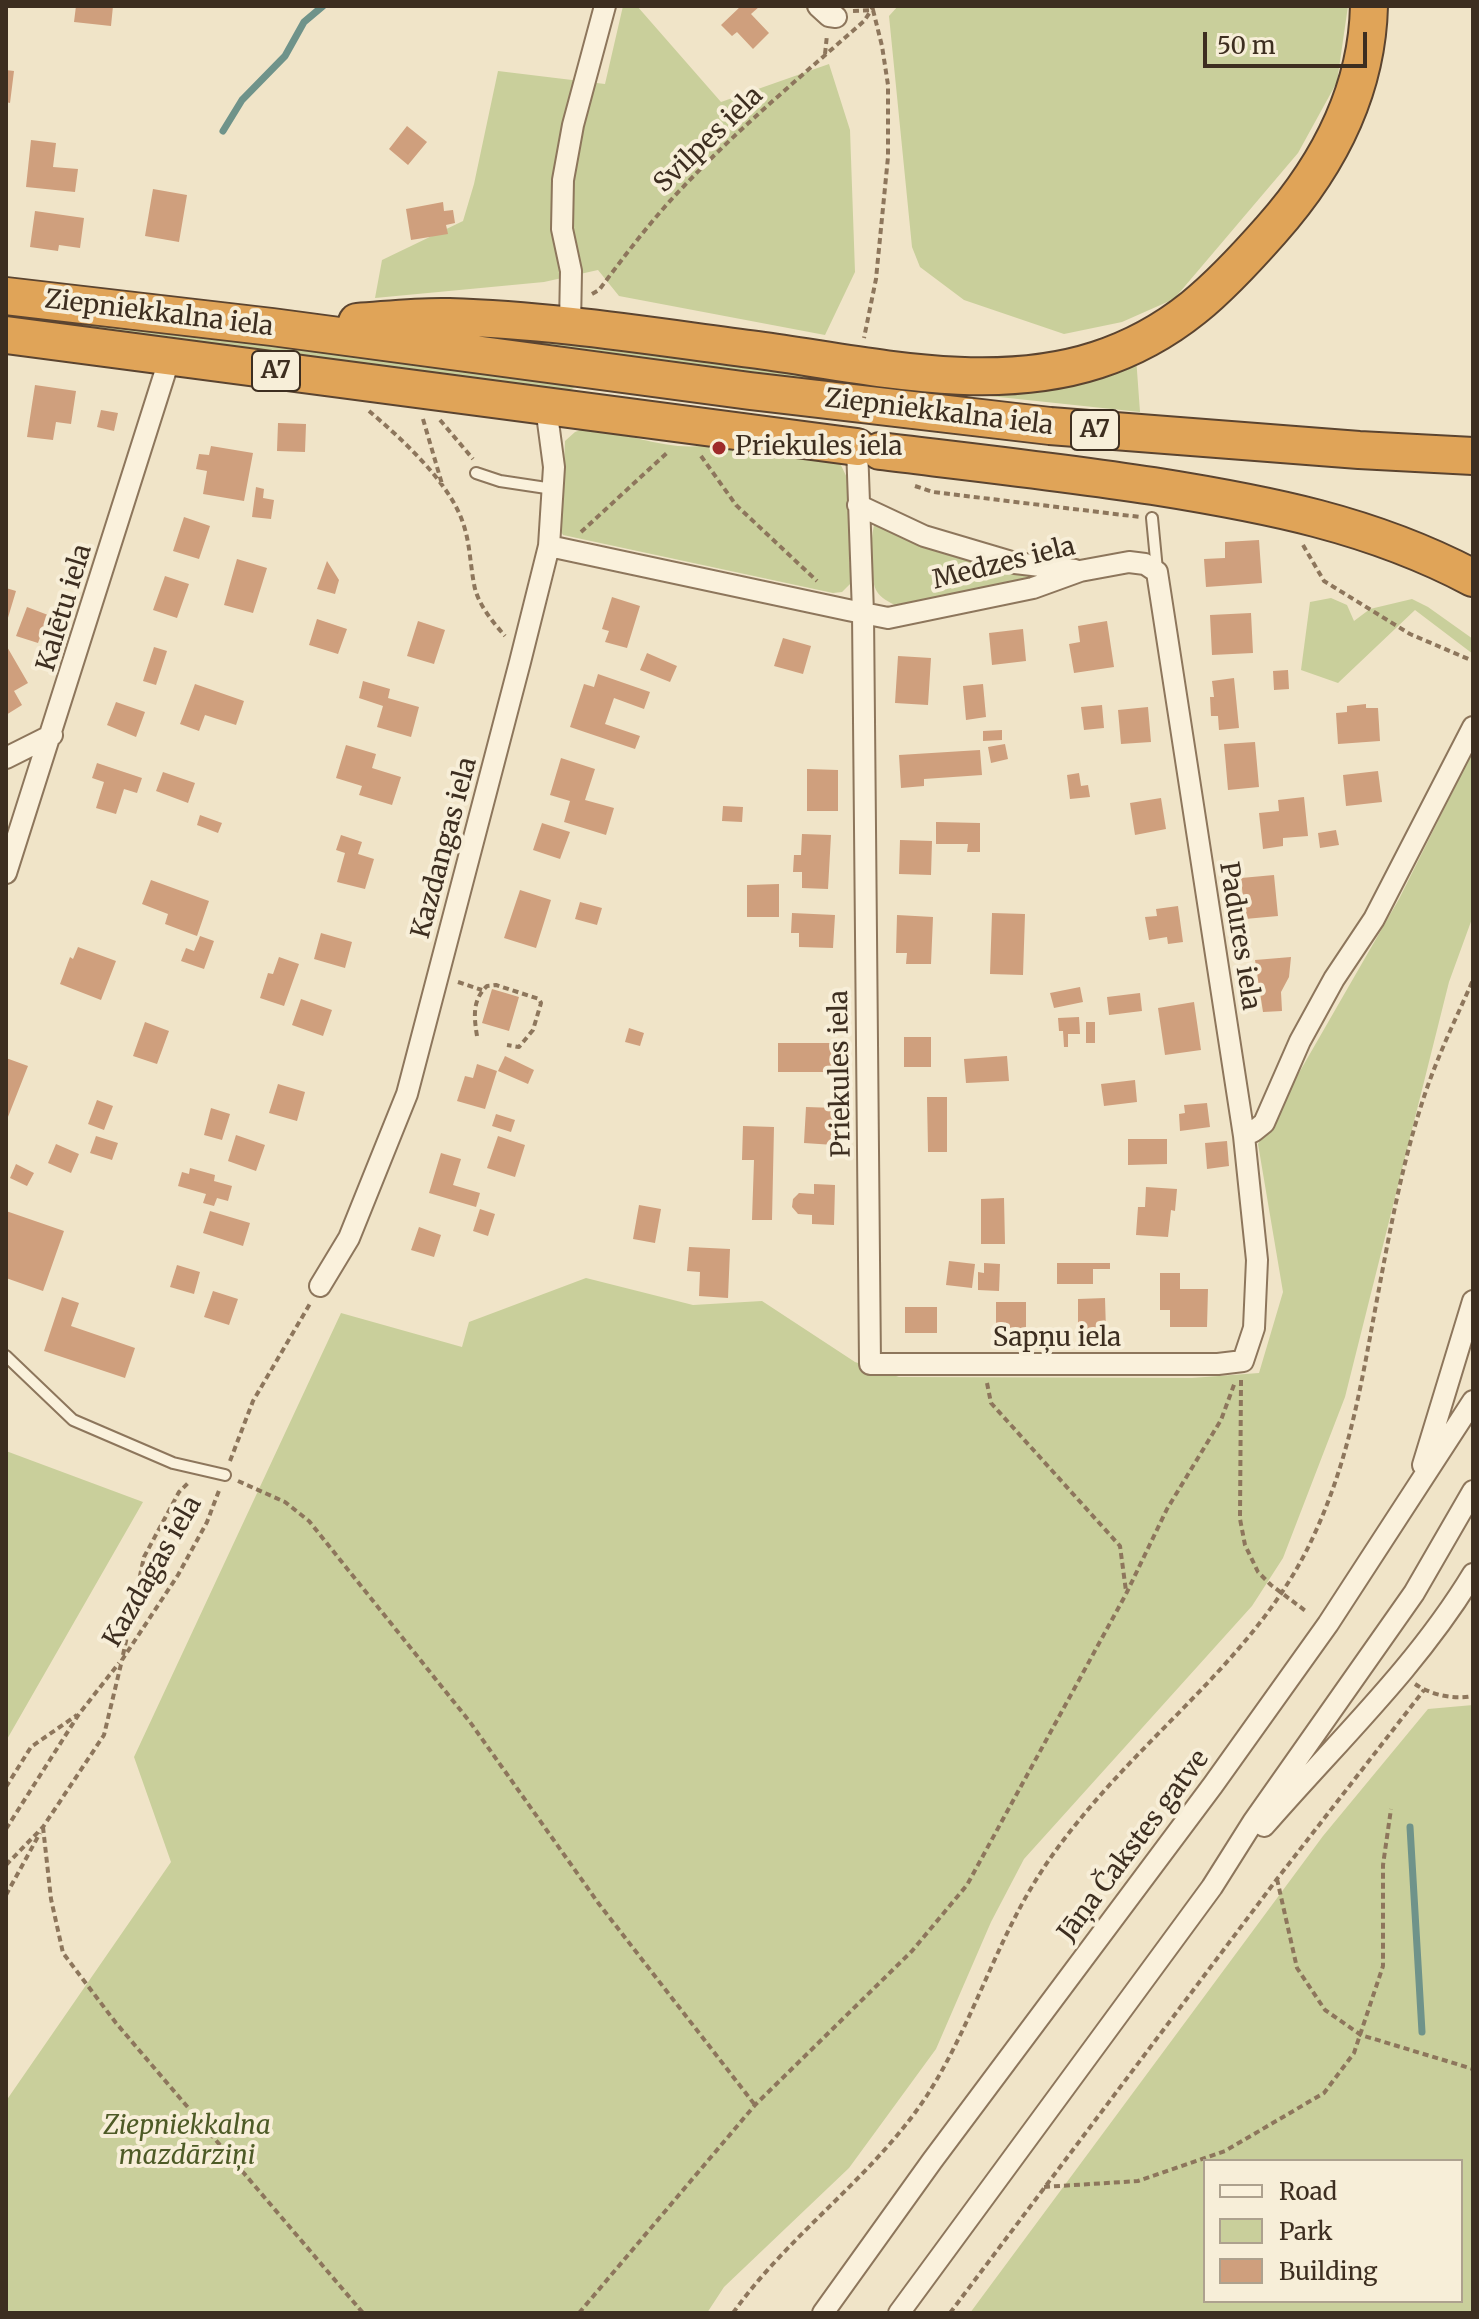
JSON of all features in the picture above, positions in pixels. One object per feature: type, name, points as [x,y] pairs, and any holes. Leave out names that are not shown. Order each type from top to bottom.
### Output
[{"type":"highway","points":[[272,327],[571,310],[858,364],[966,376],[1034,374],[1099,360],[1136,345],[1180,320],[1235,272],[1291,208],[1313,178],[1338,134],[1355,90],[1366,42],[1369,6]]},
{"type":"highway","name":"Ziepniekkalna iela","points":[[6,296],[1050,426],[1473,456]]},
{"type":"highway","name":"Ziepniekkalna iela","points":[[6,335],[1088,475],[1220,496],[1365,531],[1428,554],[1473,578]]},
{"type":"highway","name":"Ziepniekkalna iela","points":[[546,407],[645,377]]},
{"type":"street","points":[[571,310],[571,271],[562,229],[563,180],[573,125],[605,6]]},
{"type":"street","points":[[818,6],[836,17]]},
{"type":"street","name":"Kalētu iela","points":[[6,873],[170,357]]},
{"type":"street","name":"Kazdangas iela","points":[[320,1286],[349,1238],[407,1094],[522,656],[556,547],[554,467],[546,407]]},
{"type":"street","name":"Priekules iela","points":[[869,449],[858,505],[855,611],[870,1364]]},
{"type":"street","points":[[858,505],[924,536],[1015,563],[1080,571]]},
{"type":"street","name":"Medzes iela","points":[[556,547],[888,618],[1033,588],[1080,571],[1129,562],[1145,564],[1157,572]]},
{"type":"street","name":"Padures iela","points":[[1157,572],[1244,1136],[1257,1260],[1254,1328],[1243,1361]]},
{"type":"street","points":[[1244,1136],[1264,1123],[1300,1041],[1334,979],[1374,919],[1473,727]]},
{"type":"street","points":[[6,758],[52,735]]},
{"type":"street","points":[[1416,1485],[1473,1301]]},
{"type":"street","name":"Sapņu iela","points":[[870,1364],[1218,1364],[1243,1361]]},
{"type":"street","name":"Jāņa Čakstes gatve","points":[[823,2313],[941,2148],[1213,1785],[1328,1624],[1473,1401]]},
{"type":"street","points":[[899,2313],[1212,1887],[1262,1809],[1414,1593],[1473,1491]]},
{"type":"street","points":[[1212,1887],[1405,1671],[1449,1613],[1473,1574]]},
{"type":"lane","points":[[476,473],[500,481],[553,489]]},
{"type":"lane","name":"Padures iela","points":[[1152,518],[1157,572]]},
{"type":"lane","points":[[6,1356],[73,1420],[173,1463],[225,1475]]},
{"type":"path","name":"Svilpes iela","points":[[571,310],[587,295],[599,290],[641,233],[684,185],[874,8]]},
{"type":"path","points":[[858,364],[876,279],[888,157],[888,85],[874,8]]},
{"type":"path","points":[[360,404],[389,428],[442,485],[463,520],[474,587],[490,619],[522,656]]},
{"type":"path","points":[[422,413],[442,485]]},
{"type":"path","points":[[436,415],[473,458],[476,473]]},
{"type":"path","points":[[556,547],[670,449]]},
{"type":"path","points":[[699,453],[736,505],[855,611]]},
{"type":"path","points":[[1302,543],[1324,581],[1410,634],[1473,661]]},
{"type":"path","points":[[439,976],[482,990]]},
{"type":"path","points":[[733,2313],[792,2245],[852,2185],[924,2100],[942,2071],[1026,1896],[1053,1854],[1083,1815],[1222,1668],[1281,1593],[1313,1538],[1353,1429],[1378,1294],[1412,1139],[1442,1048],[1473,980]]},
{"type":"path","points":[[477,1036],[473,1016],[482,990],[490,985],[539,999],[541,1003],[533,1030],[519,1047],[507,1045]]},
{"type":"path","name":"Kazdagas iela","points":[[6,1865],[43,1827],[104,1735],[122,1660],[178,1575],[207,1522],[253,1401],[320,1286]]},
{"type":"path","points":[[1243,1361],[1239,1393],[1240,1519],[1245,1545],[1258,1572],[1307,1612]]},
{"type":"path","points":[[579,2313],[755,2105],[912,1951],[967,1885],[1126,1594],[1167,1509],[1221,1420],[1243,1361]]},
{"type":"path","points":[[983,1365],[991,1403],[1120,1546],[1126,1594]]},
{"type":"path","points":[[6,1829],[79,1714],[122,1660],[144,1557],[179,1492],[202,1470]]},
{"type":"path","points":[[225,1475],[285,1502],[309,1521],[470,1722],[599,1904],[755,2105]]},
{"type":"path","points":[[1413,1683],[1424,1690],[1447,1696],[1473,1696]]},
{"type":"path","points":[[950,2313],[1277,1879],[1424,1690]]},
{"type":"path","points":[[6,1787],[31,1747],[79,1714]]},
{"type":"path","points":[[1044,2187],[1138,2181],[1225,2151],[1324,2093],[1354,2053],[1383,1966],[1383,1865],[1391,1809]]},
{"type":"path","points":[[6,1895],[43,1827]]},
{"type":"path","points":[[43,1827],[51,1899],[63,1953],[116,2023],[363,2313]]},
{"type":"path","points":[[1277,1879],[1297,1968],[1325,2010],[1361,2035],[1473,2069]]},
{"type":"green space","points":[[623,6],[637,6],[721,102],[829,64],[850,130],[855,272],[825,335],[619,296],[598,270],[544,282],[375,298],[382,260],[463,221],[498,71],[605,84]]},
{"type":"green space","points":[[898,6],[1348,6],[1337,82],[1298,153],[1174,299],[1122,322],[1064,334],[964,300],[920,267],[912,247],[889,16]]},
{"type":"green space","points":[[6,307],[581,384],[566,392],[6,322]]},
{"type":"green space","points":[[418,328],[486,329],[913,381],[1136,357],[1140,412],[952,392],[816,387]]},
{"type":"green space","points":[[592,426],[670,445],[718,443],[838,459],[850,484],[849,559],[852,582],[842,592],[833,593],[563,535],[559,528],[565,441],[575,432]]},
{"type":"green space","points":[[875,522],[885,524],[916,544],[1040,576],[897,606],[885,600],[874,584],[871,556]]},
{"type":"green space","points":[[1331,598],[1347,605],[1354,621],[1370,609],[1412,599],[1473,639],[1473,654],[1415,610],[1338,683],[1301,670],[1310,602]]},
{"type":"green space","name":"Ziepniekkalna mazdārziņi","points":[[1473,751],[1473,916],[1449,982],[1345,1397],[1283,1558],[1252,1606],[1024,1859],[991,1922],[936,2049],[849,2168],[724,2287],[707,2313],[6,2313],[6,2101],[171,1862],[134,1757],[341,1313],[462,1347],[469,1322],[586,1278],[693,1305],[762,1301],[855,1362],[899,1377],[1192,1378],[1259,1373],[1283,1292],[1258,1144],[1399,899]]},
{"type":"green space","points":[[6,1451],[143,1502],[6,1741]]},
{"type":"green space","points":[[1473,1705],[1473,2313],[970,2313],[1323,1836],[1428,1709]]},
{"type":"building","points":[[76,6],[113,6],[111,26],[74,22]]},
{"type":"building","points":[[741,6],[760,6],[751,14],[769,33],[753,49],[737,32],[732,36],[721,25]]},
{"type":"building","points":[[6,70],[14,71],[10,103],[6,102]]},
{"type":"building","points":[[407,126],[427,142],[408,165],[389,149]]},
{"type":"building","points":[[31,140],[56,143],[53,167],[78,169],[75,192],[26,187]]},
{"type":"building","points":[[153,189],[187,195],[179,242],[145,236]]},
{"type":"building","points":[[443,202],[444,211],[453,210],[455,223],[446,225],[448,234],[411,240],[406,209]]},
{"type":"building","points":[[35,211],[84,218],[80,248],[59,245],[58,251],[30,247]]},
{"type":"building","points":[[35,385],[76,391],[71,424],[56,422],[53,440],[27,437]]},
{"type":"building","points":[[101,410],[118,413],[114,431],[97,427]]},
{"type":"building","points":[[278,423],[306,424],[305,452],[277,451]]},
{"type":"building","points":[[211,446],[253,453],[244,501],[203,494],[207,471],[196,469],[199,454],[209,455]]},
{"type":"building","points":[[256,487],[264,489],[263,498],[274,500],[271,519],[252,517]]},
{"type":"building","points":[[184,517],[210,526],[199,559],[173,551]]},
{"type":"building","points":[[1259,540],[1262,583],[1206,587],[1204,559],[1225,558],[1225,542]]},
{"type":"building","points":[[237,559],[267,568],[253,613],[224,605]]},
{"type":"building","points":[[327,561],[339,580],[335,594],[317,589]]},
{"type":"building","points":[[165,576],[189,584],[177,618],[153,610]]},
{"type":"building","points":[[6,588],[16,591],[7,621],[6,621]]},
{"type":"building","points":[[612,597],[640,606],[627,648],[605,642],[609,631],[602,629]]},
{"type":"building","points":[[27,607],[48,615],[38,643],[16,636]]},
{"type":"building","points":[[1251,613],[1253,653],[1212,655],[1210,615]]},
{"type":"building","points":[[317,619],[347,629],[338,654],[309,645]]},
{"type":"building","points":[[418,621],[445,630],[434,664],[407,656]]},
{"type":"building","points":[[1107,621],[1114,667],[1074,673],[1069,644],[1080,642],[1078,626]]},
{"type":"building","points":[[1023,629],[1026,661],[992,665],[989,633]]},
{"type":"building","points":[[783,638],[811,646],[803,674],[774,666]]},
{"type":"building","points":[[6,645],[28,683],[14,691],[22,705],[6,715]]},
{"type":"building","points":[[154,647],[167,651],[156,685],[143,681]]},
{"type":"building","points":[[647,653],[677,666],[670,682],[640,670]]},
{"type":"building","points":[[898,656],[931,658],[928,705],[895,703]]},
{"type":"building","points":[[1288,670],[1289,689],[1274,690],[1273,671]]},
{"type":"building","points":[[598,674],[650,692],[644,709],[614,698],[605,724],[640,736],[635,749],[570,727],[584,684],[594,687]]},
{"type":"building","points":[[1234,678],[1239,728],[1219,730],[1218,716],[1211,716],[1210,697],[1214,697],[1212,681]]},
{"type":"building","points":[[363,681],[390,689],[388,698],[419,707],[411,737],[377,727],[383,706],[359,698]]},
{"type":"building","points":[[195,684],[244,701],[236,725],[205,715],[199,731],[180,724]]},
{"type":"building","points":[[983,684],[986,717],[966,720],[963,686]]},
{"type":"building","points":[[116,702],[145,712],[136,737],[107,725]]},
{"type":"building","points":[[1366,704],[1366,708],[1378,708],[1380,741],[1338,744],[1336,713],[1347,712],[1347,706]]},
{"type":"building","points":[[1102,705],[1104,728],[1084,730],[1081,707]]},
{"type":"building","points":[[1148,707],[1151,742],[1121,744],[1118,710]]},
{"type":"building","points":[[1002,730],[1002,740],[983,741],[983,731]]},
{"type":"building","points":[[1255,742],[1259,787],[1228,790],[1224,744]]},
{"type":"building","points":[[1005,744],[1008,759],[991,763],[988,747]]},
{"type":"building","points":[[346,745],[376,754],[372,768],[401,777],[392,805],[359,795],[362,786],[336,778]]},
{"type":"building","points":[[980,750],[982,775],[924,779],[924,786],[901,788],[899,755]]},
{"type":"building","points":[[561,758],[595,769],[585,800],[614,808],[606,835],[564,822],[570,801],[550,795]]},
{"type":"building","points":[[97,763],[142,778],[137,793],[124,789],[116,814],[96,808],[104,782],[92,778]]},
{"type":"building","points":[[807,769],[838,770],[838,811],[807,811]]},
{"type":"building","points":[[1378,771],[1382,802],[1346,806],[1343,775]]},
{"type":"building","points":[[163,772],[195,783],[188,803],[156,791]]},
{"type":"building","points":[[1079,773],[1081,786],[1088,785],[1090,797],[1070,799],[1067,775]]},
{"type":"building","points":[[1304,797],[1308,836],[1283,838],[1283,846],[1263,849],[1259,813],[1279,811],[1278,800]]},
{"type":"building","points":[[1161,798],[1166,829],[1135,835],[1130,803]]},
{"type":"building","points":[[723,806],[743,807],[742,822],[722,821]]},
{"type":"building","points":[[200,815],[222,823],[218,833],[197,825]]},
{"type":"building","points":[[936,822],[980,823],[980,852],[967,852],[968,844],[936,844]]},
{"type":"building","points":[[542,823],[570,832],[560,859],[533,850]]},
{"type":"building","points":[[1336,830],[1339,845],[1320,848],[1318,833]]},
{"type":"building","points":[[802,834],[831,835],[828,889],[802,888],[802,872],[793,872],[794,855],[801,855]]},
{"type":"building","points":[[341,835],[362,842],[358,854],[374,859],[365,889],[337,882],[345,853],[336,850]]},
{"type":"building","points":[[900,840],[932,841],[931,875],[899,874]]},
{"type":"building","points":[[1274,875],[1278,916],[1245,919],[1241,878]]},
{"type":"building","points":[[151,880],[209,901],[197,936],[165,924],[168,914],[142,904]]},
{"type":"building","points":[[779,884],[779,917],[747,917],[747,885]]},
{"type":"building","points":[[520,890],[551,900],[536,948],[504,938]]},
{"type":"building","points":[[580,902],[602,908],[597,925],[575,919]]},
{"type":"building","points":[[1178,906],[1183,942],[1168,944],[1167,937],[1149,940],[1145,917],[1157,916],[1156,909]]},
{"type":"building","points":[[792,913],[835,915],[833,948],[799,947],[799,933],[791,933]]},
{"type":"building","points":[[992,913],[1025,914],[1023,975],[990,974]]},
{"type":"building","points":[[897,915],[933,917],[931,964],[906,964],[907,953],[896,953]]},
{"type":"building","points":[[321,933],[352,942],[345,968],[314,959]]},
{"type":"building","points":[[200,936],[214,941],[204,969],[181,961],[186,948],[194,951]]},
{"type":"building","points":[[78,947],[116,961],[101,1000],[60,984],[70,957],[73,959]]},
{"type":"building","points":[[279,957],[299,964],[284,1006],[260,998],[268,973],[273,974]]},
{"type":"building","points":[[1291,957],[1289,977],[1281,992],[1282,1011],[1263,1012],[1255,960]]},
{"type":"building","points":[[1080,987],[1083,1002],[1054,1008],[1050,993]]},
{"type":"building","points":[[492,989],[519,997],[509,1031],[482,1023]]},
{"type":"building","points":[[1140,993],[1142,1011],[1109,1015],[1107,997]]},
{"type":"building","points":[[301,999],[332,1010],[323,1036],[292,1025]]},
{"type":"building","points":[[1194,1002],[1201,1050],[1165,1055],[1158,1008]]},
{"type":"building","points":[[1079,1017],[1080,1034],[1068,1034],[1068,1047],[1064,1047],[1058,1018]]},
{"type":"building","points":[[145,1022],[169,1031],[157,1064],[133,1056]]},
{"type":"building","points":[[1086,1022],[1095,1022],[1095,1043],[1086,1043]]},
{"type":"building","points":[[629,1028],[644,1033],[640,1046],[625,1042]]},
{"type":"building","points":[[904,1037],[931,1037],[931,1067],[904,1067]]},
{"type":"building","points":[[778,1043],[832,1043],[832,1072],[778,1072]]},
{"type":"building","points":[[505,1056],[534,1070],[528,1084],[498,1071]]},
{"type":"building","points":[[1007,1056],[1009,1081],[966,1083],[964,1059]]},
{"type":"building","points":[[6,1058],[28,1066],[6,1122]]},
{"type":"building","points":[[477,1064],[497,1071],[485,1109],[457,1101],[465,1076],[473,1078]]},
{"type":"building","points":[[1135,1080],[1137,1102],[1104,1106],[1101,1084]]},
{"type":"building","points":[[278,1084],[305,1092],[297,1121],[269,1113]]},
{"type":"building","points":[[927,1097],[947,1097],[947,1152],[928,1152]]},
{"type":"building","points":[[97,1100],[113,1106],[104,1130],[88,1124]]},
{"type":"building","points":[[1207,1103],[1210,1127],[1180,1131],[1179,1114],[1185,1113],[1184,1105]]},
{"type":"building","points":[[806,1107],[836,1108],[834,1145],[804,1143]]},
{"type":"building","points":[[211,1108],[230,1114],[222,1140],[204,1135]]},
{"type":"building","points":[[496,1114],[515,1120],[511,1132],[492,1126]]},
{"type":"building","points":[[743,1126],[774,1127],[772,1220],[752,1220],[754,1160],[742,1160]]},
{"type":"building","points":[[236,1135],[265,1145],[256,1171],[228,1161]]},
{"type":"building","points":[[96,1136],[118,1143],[112,1160],[90,1153]]},
{"type":"building","points":[[498,1136],[525,1145],[515,1177],[487,1168]]},
{"type":"building","points":[[1128,1139],[1167,1139],[1167,1164],[1128,1165]]},
{"type":"building","points":[[1227,1141],[1229,1166],[1207,1169],[1205,1143]]},
{"type":"building","points":[[56,1144],[79,1154],[71,1173],[48,1163]]},
{"type":"building","points":[[441,1153],[461,1159],[453,1185],[480,1193],[476,1207],[429,1193]]},
{"type":"building","points":[[16,1164],[34,1173],[27,1186],[10,1178]]},
{"type":"building","points":[[190,1168],[215,1175],[214,1181],[232,1186],[228,1201],[217,1198],[214,1206],[203,1203],[206,1194],[178,1186],[182,1172],[189,1174]]},
{"type":"building","points":[[814,1184],[835,1185],[834,1225],[812,1224],[812,1215],[798,1214],[792,1207],[793,1199],[799,1193],[814,1194]]},
{"type":"building","points":[[1146,1187],[1177,1189],[1168,1237],[1136,1235],[1138,1207],[1145,1207]]},
{"type":"building","points":[[1004,1198],[1005,1244],[981,1244],[981,1199]]},
{"type":"building","points":[[639,1205],[661,1209],[655,1243],[633,1239]]},
{"type":"building","points":[[480,1209],[495,1214],[488,1236],[473,1231]]},
{"type":"building","points":[[6,1211],[64,1231],[43,1291],[6,1278]]},
{"type":"building","points":[[210,1211],[250,1223],[243,1246],[203,1233]]},
{"type":"building","points":[[419,1227],[441,1235],[434,1257],[411,1250]]},
{"type":"building","points":[[689,1247],[730,1249],[728,1298],[699,1296],[700,1272],[687,1271]]},
{"type":"building","points":[[949,1261],[975,1264],[972,1288],[946,1285]]},
{"type":"building","points":[[984,1263],[1000,1264],[999,1291],[978,1290],[978,1272],[984,1273]]},
{"type":"building","points":[[1057,1263],[1110,1263],[1110,1269],[1093,1269],[1093,1284],[1057,1284]]},
{"type":"building","points":[[177,1265],[200,1272],[194,1294],[170,1287]]},
{"type":"building","points":[[1160,1273],[1180,1273],[1180,1289],[1208,1289],[1207,1327],[1170,1327],[1170,1310],[1160,1310]]},
{"type":"building","points":[[213,1291],[238,1299],[229,1325],[204,1317]]},
{"type":"building","points":[[62,1297],[79,1303],[71,1326],[135,1348],[125,1378],[44,1351]]},
{"type":"building","points":[[1105,1298],[1106,1331],[1078,1332],[1078,1299]]},
{"type":"building","points":[[996,1302],[1026,1302],[1026,1331],[996,1331]]},
{"type":"building","points":[[905,1307],[937,1307],[937,1333],[905,1333]]},
{"type":"waterway","points":[[223,131],[242,100],[285,56],[304,22],[323,6]]},
{"type":"waterway","points":[[1410,1827],[1422,2032]]},
{"type":"place","name":"Priekules iela","points":[[719,448]]}]
